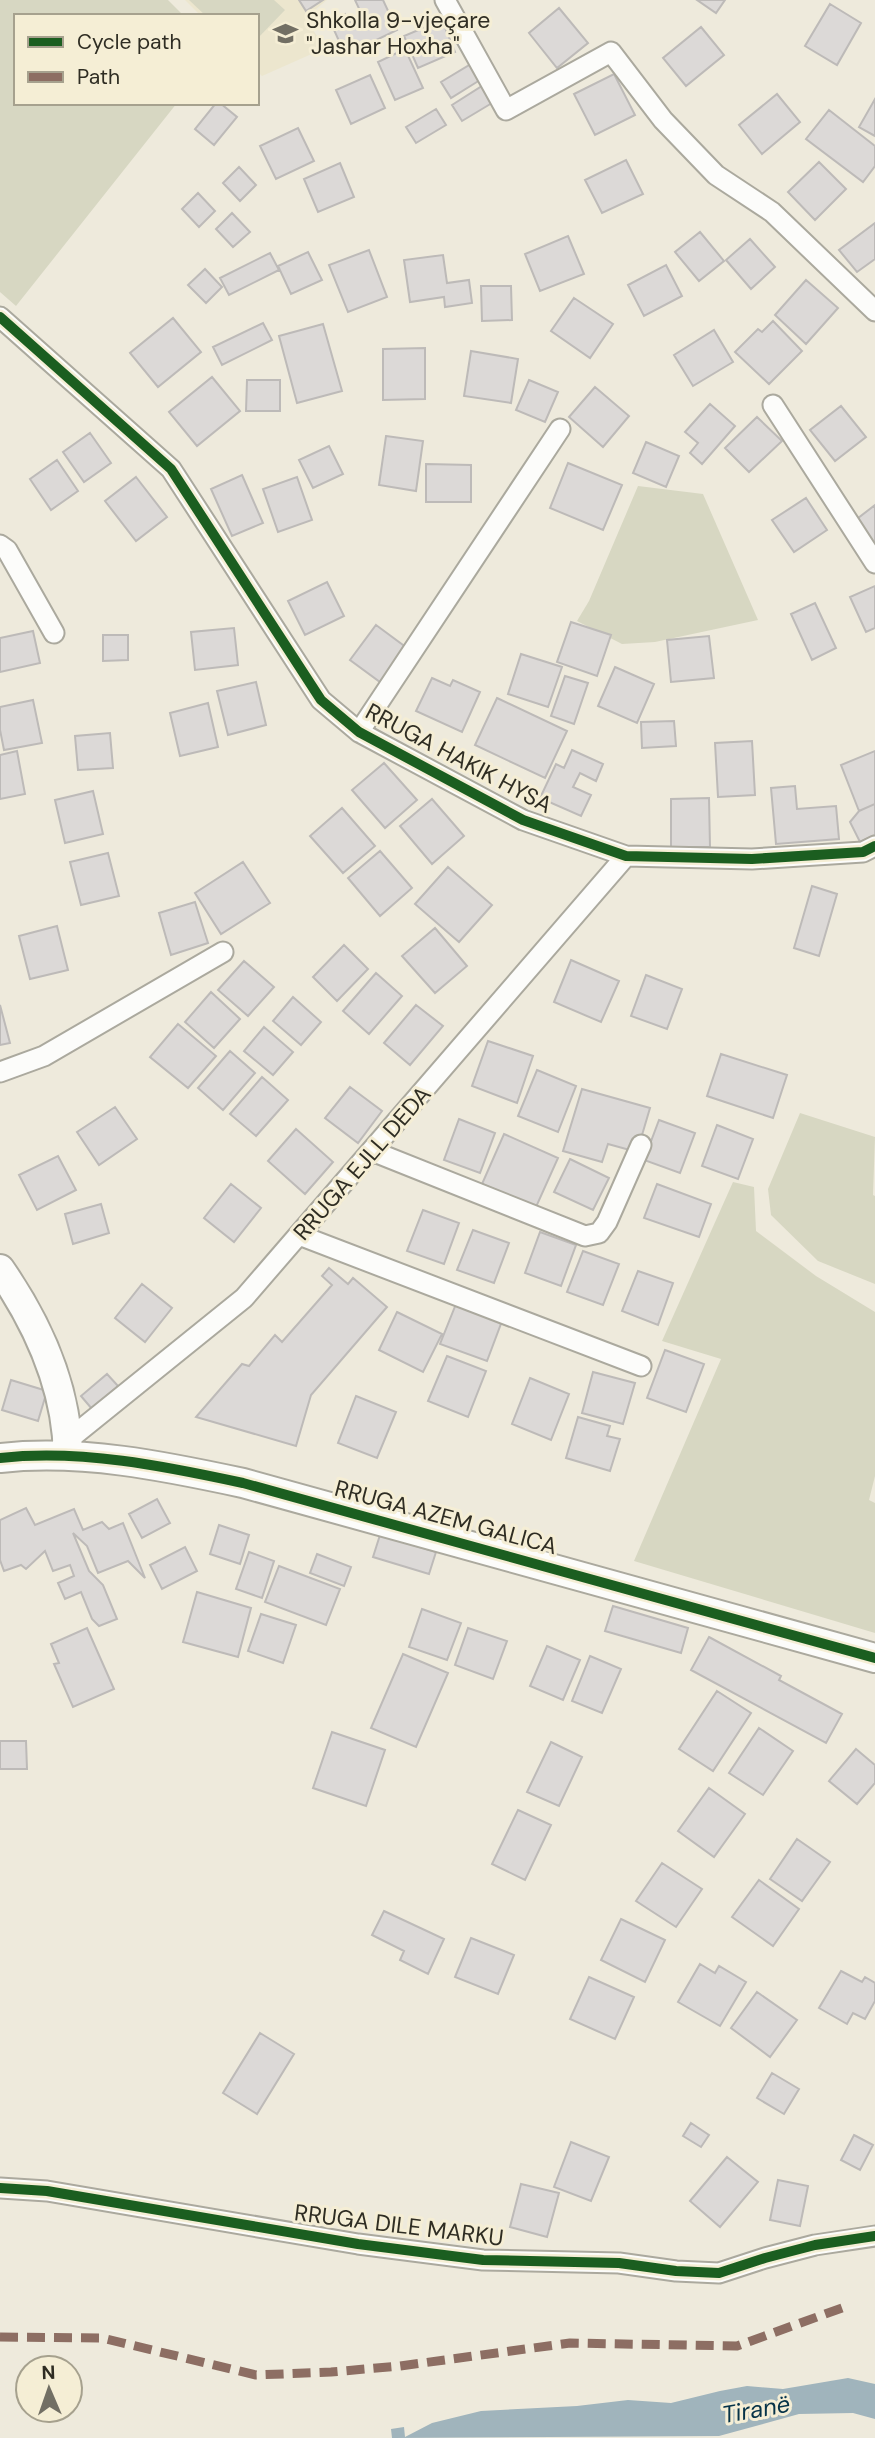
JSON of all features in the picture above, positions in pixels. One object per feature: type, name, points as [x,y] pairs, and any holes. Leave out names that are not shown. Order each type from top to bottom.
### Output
[{"type":"main road","points":[[0,1269],[38,1331],[54,1376],[68,1448]]},
{"type":"main road","name":"RRUGA AZEM GALICA","points":[[0,1458],[68,1448],[243,1483],[875,1658]]},
{"type":"street","points":[[445,0],[506,110],[611,52],[663,120],[716,175],[772,212],[875,311]]},
{"type":"street","name":"RRUGA HAKIK HYSA","points":[[0,317],[172,469],[321,700],[359,733],[523,820],[626,856],[752,859],[863,852],[875,846]]},
{"type":"street","points":[[773,405],[875,564]]},
{"type":"street","points":[[359,733],[560,429]]},
{"type":"street","points":[[0,545],[7,550],[54,633]]},
{"type":"street","name":"RRUGA EJLL DEDA","points":[[68,1448],[244,1298],[626,856]]},
{"type":"street","points":[[0,1072],[44,1056],[223,952]]},
{"type":"street","points":[[372,1151],[586,1236],[599,1233],[607,1222],[641,1145]]},
{"type":"street","points":[[299,1235],[641,1366]]},
{"type":"street","name":"RRUGA DILE MARKU","points":[[0,2188],[47,2192],[358,2244],[483,2260],[619,2263],[676,2271],[719,2273],[815,2245],[875,2236]]},
{"type":"shaded area","name":"Shkolla 9-vjeçare \"Jashar Hoxha\"","points":[[185,0],[327,0],[305,18],[325,48],[262,76],[259,73],[259,14],[199,14]]},
{"type":"green space","points":[[0,0],[168,0],[182,14],[14,14],[14,105],[175,105],[16,306],[0,292]]},
{"type":"green space","points":[[189,0],[274,0],[285,10],[259,37],[259,14],[204,14]]},
{"type":"green space","points":[[638,486],[703,494],[758,620],[655,642],[622,644],[577,621],[589,601]]},
{"type":"green space","points":[[800,1113],[875,1137],[875,1284],[818,1261],[771,1215],[768,1189]]},
{"type":"green space","points":[[733,1182],[754,1187],[756,1231],[816,1276],[875,1312],[875,1476],[869,1500],[875,1503],[875,1633],[634,1561],[721,1359],[662,1341]]},
{"type":"water","name":"Tiranë","points":[[848,2378],[875,2384],[875,2419],[853,2413],[799,2414],[719,2436],[392,2438],[391,2429],[404,2427],[405,2437],[432,2423],[481,2411],[577,2406],[628,2400],[671,2403],[747,2386],[783,2389]]},
{"type":"building","points":[[299,0],[323,0],[306,11]]},
{"type":"building","points":[[355,0],[383,0],[397,30],[362,47],[359,42],[343,50],[330,21],[345,14],[349,23],[363,17]]},
{"type":"building","points":[[697,0],[725,0],[716,13]]},
{"type":"building","points":[[830,4],[861,23],[837,65],[805,46]]},
{"type":"building","points":[[559,8],[588,43],[557,68],[529,33]]},
{"type":"building","points":[[442,20],[455,52],[418,68],[404,36]]},
{"type":"building","points":[[701,27],[724,55],[686,86],[663,58]]},
{"type":"building","points":[[405,49],[423,88],[395,100],[378,62]]},
{"type":"building","points":[[471,64],[480,80],[451,98],[441,82]]},
{"type":"building","points":[[614,74],[635,115],[595,135],[574,94]]},
{"type":"building","points":[[370,75],[385,108],[351,124],[336,90]]},
{"type":"building","points":[[482,86],[492,103],[462,121],[452,105]]},
{"type":"building","points":[[777,94],[800,122],[762,154],[739,125]]},
{"type":"building","points":[[875,99],[875,136],[859,127]]},
{"type":"building","points":[[214,105],[222,105],[237,117],[214,145],[195,129]]},
{"type":"building","points":[[436,109],[446,125],[416,143],[406,127]]},
{"type":"building","points":[[829,110],[875,146],[875,166],[863,182],[806,139]]},
{"type":"building","points":[[298,128],[314,161],[276,179],[260,146]]},
{"type":"building","points":[[626,160],[643,194],[602,213],[585,180]]},
{"type":"building","points":[[819,162],[846,189],[815,220],[788,192]]},
{"type":"building","points":[[340,163],[354,197],[318,212],[304,179]]},
{"type":"building","points":[[239,167],[256,185],[240,201],[223,183]]},
{"type":"building","points":[[198,193],[215,211],[199,227],[182,209]]},
{"type":"building","points":[[232,213],[250,232],[233,247],[216,229]]},
{"type":"building","points":[[875,223],[875,259],[857,272],[839,250]]},
{"type":"building","points":[[700,232],[724,261],[699,281],[675,252]]},
{"type":"building","points":[[568,236],[584,274],[540,291],[525,254]]},
{"type":"building","points":[[750,239],[775,267],[751,289],[726,260]]},
{"type":"building","points":[[369,250],[387,297],[348,312],[329,265]]},
{"type":"building","points":[[308,252],[322,280],[291,294],[278,266]]},
{"type":"building","points":[[270,253],[279,270],[229,295],[220,278]]},
{"type":"building","points":[[443,255],[447,283],[469,280],[472,303],[445,307],[444,297],[410,302],[404,260]]},
{"type":"building","points":[[666,265],[682,296],[644,316],[628,285]]},
{"type":"building","points":[[205,269],[222,287],[206,303],[188,285]]},
{"type":"building","points":[[806,280],[838,308],[806,344],[775,315]]},
{"type":"building","points":[[481,286],[511,286],[512,320],[482,321]]},
{"type":"building","points":[[574,298],[613,324],[590,358],[551,331]]},
{"type":"building","points":[[173,318],[201,352],[158,387],[130,353]]},
{"type":"building","points":[[773,321],[802,351],[769,384],[735,352],[758,329],[762,332]]},
{"type":"building","points":[[263,323],[272,340],[222,365],[213,347]]},
{"type":"building","points":[[323,324],[342,391],[297,403],[279,336]]},
{"type":"building","points":[[714,330],[733,362],[693,386],[674,355]]},
{"type":"building","points":[[425,348],[425,399],[383,400],[383,349]]},
{"type":"building","points":[[471,351],[518,359],[511,403],[464,396]]},
{"type":"building","points":[[212,377],[240,411],[197,446],[169,412]]},
{"type":"building","points":[[247,380],[280,380],[280,411],[246,411]]},
{"type":"building","points":[[529,380],[558,392],[545,422],[516,410]]},
{"type":"building","points":[[595,387],[629,416],[603,447],[569,417]]},
{"type":"building","points":[[710,404],[735,426],[702,464],[690,453],[698,443],[685,432]]},
{"type":"building","points":[[841,406],[866,437],[835,461],[810,430]]},
{"type":"building","points":[[757,417],[782,441],[749,472],[725,448]]},
{"type":"building","points":[[90,433],[111,463],[84,482],[63,452]]},
{"type":"building","points":[[386,436],[423,441],[416,491],[379,485]]},
{"type":"building","points":[[646,442],[679,456],[666,487],[633,473]]},
{"type":"building","points":[[329,446],[343,474],[313,488],[299,460]]},
{"type":"building","points":[[57,460],[78,491],[51,510],[30,479]]},
{"type":"building","points":[[568,463],[622,485],[603,530],[550,508]]},
{"type":"building","points":[[426,464],[471,465],[471,502],[426,502]]},
{"type":"building","points":[[242,475],[263,523],[232,536],[211,489]]},
{"type":"building","points":[[136,477],[167,517],[136,541],[105,501]]},
{"type":"building","points":[[297,477],[312,520],[278,532],[263,489]]},
{"type":"building","points":[[806,498],[827,530],[794,552],[772,520]]},
{"type":"building","points":[[875,505],[875,551],[853,522]]},
{"type":"building","points":[[327,582],[344,616],[305,635],[288,601]]},
{"type":"building","points":[[875,586],[875,628],[866,632],[850,597]]},
{"type":"building","points":[[815,603],[836,648],[812,660],[791,614]]},
{"type":"building","points":[[571,622],[611,635],[597,676],[557,662]]},
{"type":"building","points":[[376,625],[407,648],[380,682],[350,660]]},
{"type":"building","points":[[234,628],[238,665],[195,670],[191,632]]},
{"type":"building","points":[[33,631],[40,663],[0,672],[0,638]]},
{"type":"building","points":[[103,635],[128,635],[128,660],[103,661]]},
{"type":"building","points":[[709,636],[714,678],[671,682],[667,640]]},
{"type":"building","points":[[521,654],[562,667],[548,707],[508,694]]},
{"type":"building","points":[[615,667],[654,684],[637,723],[598,706]]},
{"type":"building","points":[[565,676],[588,683],[574,724],[551,716]]},
{"type":"building","points":[[432,678],[450,686],[453,680],[480,692],[462,732],[416,711]]},
{"type":"building","points":[[256,682],[266,725],[228,735],[217,691]]},
{"type":"building","points":[[497,698],[567,731],[545,778],[475,745]]},
{"type":"building","points":[[33,700],[42,743],[4,750],[0,730],[0,707]]},
{"type":"building","points":[[208,703],[218,747],[180,756],[170,713]]},
{"type":"building","points":[[674,721],[676,746],[642,748],[641,722]]},
{"type":"building","points":[[110,733],[113,768],[78,770],[75,736]]},
{"type":"building","points":[[752,741],[755,795],[718,797],[715,743]]},
{"type":"building","points":[[572,750],[603,764],[596,781],[580,773],[573,787],[591,795],[581,816],[540,798],[556,764],[564,768]]},
{"type":"building","points":[[17,751],[25,794],[0,799],[0,755]]},
{"type":"building","points":[[875,751],[875,804],[859,811],[841,765]]},
{"type":"building","points":[[384,763],[417,800],[385,828],[352,790]]},
{"type":"building","points":[[795,786],[797,809],[836,806],[839,839],[776,844],[771,788]]},
{"type":"building","points":[[93,791],[103,834],[65,843],[55,800]]},
{"type":"building","points":[[709,798],[710,847],[671,847],[671,799]]},
{"type":"building","points":[[432,799],[464,836],[432,864],[400,826]]},
{"type":"building","points":[[875,804],[875,835],[860,842],[850,822],[859,811]]},
{"type":"building","points":[[342,808],[375,846],[343,873],[310,836]]},
{"type":"building","points":[[380,851],[412,888],[380,916],[348,878]]},
{"type":"building","points":[[108,853],[119,896],[81,905],[70,862]]},
{"type":"building","points":[[243,862],[270,903],[221,934],[195,893]]},
{"type":"building","points":[[448,867],[492,905],[459,942],[415,904]]},
{"type":"building","points":[[812,886],[837,894],[819,956],[794,948]]},
{"type":"building","points":[[195,902],[208,943],[171,955],[159,913]]},
{"type":"building","points":[[57,926],[68,970],[30,979],[19,936]]},
{"type":"building","points":[[435,928],[467,966],[435,993],[402,956]]},
{"type":"building","points":[[344,945],[368,969],[337,1001],[313,977]]},
{"type":"building","points":[[571,960],[619,981],[601,1022],[554,1002]]},
{"type":"building","points":[[244,961],[274,987],[248,1016],[218,990]]},
{"type":"building","points":[[376,973],[402,996],[369,1034],[343,1011]]},
{"type":"building","points":[[646,975],[682,989],[667,1029],[631,1016]]},
{"type":"building","points":[[211,992],[240,1019],[214,1048],[185,1022]]},
{"type":"building","points":[[293,997],[321,1022],[301,1045],[273,1021]]},
{"type":"building","points":[[0,1005],[10,1043],[0,1045]]},
{"type":"building","points":[[416,1005],[443,1026],[410,1065],[384,1043]]},
{"type":"building","points":[[178,1024],[216,1056],[188,1088],[150,1057]]},
{"type":"building","points":[[264,1027],[293,1052],[273,1075],[244,1051]]},
{"type":"building","points":[[488,1041],[533,1056],[517,1103],[472,1086]]},
{"type":"building","points":[[230,1051],[255,1073],[223,1110],[198,1088]]},
{"type":"building","points":[[721,1054],[787,1075],[773,1118],[707,1096]]},
{"type":"building","points":[[537,1070],[576,1086],[558,1132],[518,1116]]},
{"type":"building","points":[[262,1077],[288,1100],[256,1136],[230,1114]]},
{"type":"building","points":[[350,1087],[382,1111],[358,1143],[325,1118]]},
{"type":"building","points":[[582,1089],[650,1108],[637,1152],[608,1144],[602,1162],[563,1151]]},
{"type":"building","points":[[115,1107],[137,1139],[99,1165],[77,1132]]},
{"type":"building","points":[[459,1119],[495,1133],[480,1173],[444,1160]]},
{"type":"building","points":[[659,1120],[695,1133],[680,1173],[644,1160]]},
{"type":"building","points":[[717,1125],[753,1139],[738,1179],[702,1166]]},
{"type":"building","points":[[296,1129],[333,1162],[305,1194],[268,1161]]},
{"type":"building","points":[[504,1134],[558,1158],[536,1207],[482,1184]]},
{"type":"building","points":[[58,1156],[76,1190],[37,1210],[19,1175]]},
{"type":"building","points":[[570,1159],[609,1178],[593,1210],[554,1192]]},
{"type":"building","points":[[231,1184],[261,1208],[234,1242],[204,1218]]},
{"type":"building","points":[[657,1184],[711,1204],[699,1237],[644,1218]]},
{"type":"building","points":[[101,1204],[109,1233],[73,1244],[65,1214]]},
{"type":"building","points":[[423,1210],[459,1223],[444,1264],[407,1251]]},
{"type":"building","points":[[473,1230],[509,1243],[494,1283],[457,1270]]},
{"type":"building","points":[[540,1232],[576,1245],[561,1286],[525,1273]]},
{"type":"building","points":[[583,1251],[619,1264],[603,1305],[567,1292]]},
{"type":"building","points":[[329,1268],[348,1284],[353,1278],[387,1307],[311,1395],[296,1446],[196,1417],[242,1364],[249,1366],[275,1335],[282,1342],[332,1285],[322,1276]]},
{"type":"building","points":[[638,1271],[673,1283],[658,1325],[622,1311]]},
{"type":"building","points":[[142,1284],[172,1308],[145,1342],[115,1318]]},
{"type":"building","points":[[456,1304],[502,1321],[487,1361],[440,1344]]},
{"type":"building","points":[[397,1312],[442,1334],[423,1372],[379,1350]]},
{"type":"building","points":[[665,1350],[704,1364],[686,1412],[647,1398]]},
{"type":"building","points":[[447,1356],[486,1371],[468,1417],[428,1401]]},
{"type":"building","points":[[593,1372],[635,1383],[623,1424],[582,1413]]},
{"type":"building","points":[[107,1374],[118,1386],[92,1409],[81,1396]]},
{"type":"building","points":[[530,1378],[569,1394],[551,1440],[512,1424]]},
{"type":"building","points":[[11,1380],[47,1391],[38,1421],[2,1410]]},
{"type":"building","points":[[356,1396],[396,1412],[377,1458],[338,1443]]},
{"type":"building","points":[[578,1417],[610,1426],[607,1436],[620,1439],[610,1471],[566,1458]]},
{"type":"building","points":[[157,1499],[170,1523],[142,1538],[129,1514]]},
{"type":"building","points":[[26,1508],[35,1525],[74,1509],[83,1530],[102,1522],[109,1529],[123,1523],[145,1578],[128,1561],[98,1573],[87,1546],[73,1533],[89,1571],[103,1585],[117,1619],[99,1626],[92,1619],[81,1592],[65,1599],[58,1583],[74,1576],[70,1565],[53,1571],[45,1551],[26,1569],[21,1565],[4,1571],[0,1560],[0,1520]]},
{"type":"building","points":[[219,1525],[249,1535],[240,1564],[210,1554]]},
{"type":"building","points":[[380,1535],[436,1552],[429,1574],[373,1557]]},
{"type":"building","points":[[185,1547],[197,1571],[162,1589],[150,1565]]},
{"type":"building","points":[[249,1552],[274,1561],[262,1598],[236,1589]]},
{"type":"building","points":[[317,1554],[351,1567],[344,1586],[310,1573]]},
{"type":"building","points":[[279,1566],[340,1589],[326,1625],[265,1602]]},
{"type":"building","points":[[197,1592],[251,1608],[238,1657],[183,1642]]},
{"type":"building","points":[[613,1606],[688,1628],[681,1653],[605,1631]]},
{"type":"building","points":[[422,1609],[461,1623],[447,1660],[409,1647]]},
{"type":"building","points":[[261,1614],[296,1625],[283,1663],[248,1651]]},
{"type":"building","points":[[87,1628],[114,1689],[73,1707],[54,1664],[59,1663],[51,1644]]},
{"type":"building","points":[[468,1628],[507,1641],[493,1679],[455,1665]]},
{"type":"building","points":[[709,1637],[781,1676],[779,1680],[842,1714],[826,1743],[691,1670]]},
{"type":"building","points":[[547,1646],[580,1660],[563,1700],[530,1686]]},
{"type":"building","points":[[403,1654],[448,1673],[416,1747],[371,1728]]},
{"type":"building","points":[[590,1656],[621,1669],[602,1713],[572,1701]]},
{"type":"building","points":[[717,1691],[751,1713],[713,1771],[679,1749]]},
{"type":"building","points":[[759,1728],[793,1751],[763,1795],[729,1773]]},
{"type":"building","points":[[332,1732],[385,1750],[366,1806],[313,1788]]},
{"type":"building","points":[[0,1741],[26,1741],[27,1769],[0,1769]]},
{"type":"building","points":[[551,1742],[582,1757],[559,1806],[527,1792]]},
{"type":"building","points":[[856,1749],[875,1765],[875,1783],[857,1804],[829,1781]]},
{"type":"building","points":[[709,1788],[745,1814],[714,1857],[678,1831]]},
{"type":"building","points":[[518,1810],[551,1825],[525,1880],[492,1864]]},
{"type":"building","points":[[797,1839],[830,1862],[802,1901],[770,1879]]},
{"type":"building","points":[[662,1863],[702,1889],[676,1927],[636,1901]]},
{"type":"building","points":[[759,1880],[799,1909],[773,1946],[732,1917]]},
{"type":"building","points":[[384,1911],[444,1939],[428,1974],[400,1960],[404,1951],[372,1935]]},
{"type":"building","points":[[621,1919],[665,1940],[645,1982],[601,1960]]},
{"type":"building","points":[[471,1938],[514,1955],[498,1994],[455,1977]]},
{"type":"building","points":[[700,1964],[715,1973],[719,1966],[746,1982],[720,2026],[678,2002]]},
{"type":"building","points":[[841,1971],[862,1982],[865,1977],[875,1983],[875,2001],[865,2019],[853,2013],[847,2024],[819,2008]]},
{"type":"building","points":[[589,1977],[634,1997],[615,2039],[570,2019]]},
{"type":"building","points":[[757,1992],[797,2020],[770,2057],[731,2028]]},
{"type":"building","points":[[260,2033],[294,2054],[257,2114],[223,2093]]},
{"type":"building","points":[[772,2073],[799,2089],[784,2114],[757,2098]]},
{"type":"building","points":[[691,2123],[709,2135],[701,2147],[683,2136]]},
{"type":"building","points":[[854,2135],[873,2145],[860,2170],[841,2160]]},
{"type":"building","points":[[571,2142],[609,2157],[591,2201],[554,2187]]},
{"type":"building","points":[[727,2157],[758,2182],[720,2227],[690,2201]]},
{"type":"building","points":[[778,2180],[808,2186],[800,2226],[770,2220]]},
{"type":"building","points":[[521,2184],[559,2193],[547,2237],[510,2227]]},
{"type":"marked path","points":[[0,2337],[102,2338],[256,2375],[400,2366],[570,2343],[737,2346],[850,2305]]},
{"type":"cycle path","points":[[0,317],[171,469],[321,700],[359,732],[523,820],[626,856],[752,859],[863,852],[875,846]]},
{"type":"cycle path","points":[[0,1458],[92,1457],[153,1465],[243,1483],[875,1658]]},
{"type":"cycle path","points":[[0,2188],[47,2191],[358,2244],[483,2260],[619,2263],[676,2271],[719,2273],[815,2245],[875,2236]]},
{"type":"place","name":"Shkolla 9-vjeçare \"Jashar Hoxha\"","points":[[286,33]]}]
